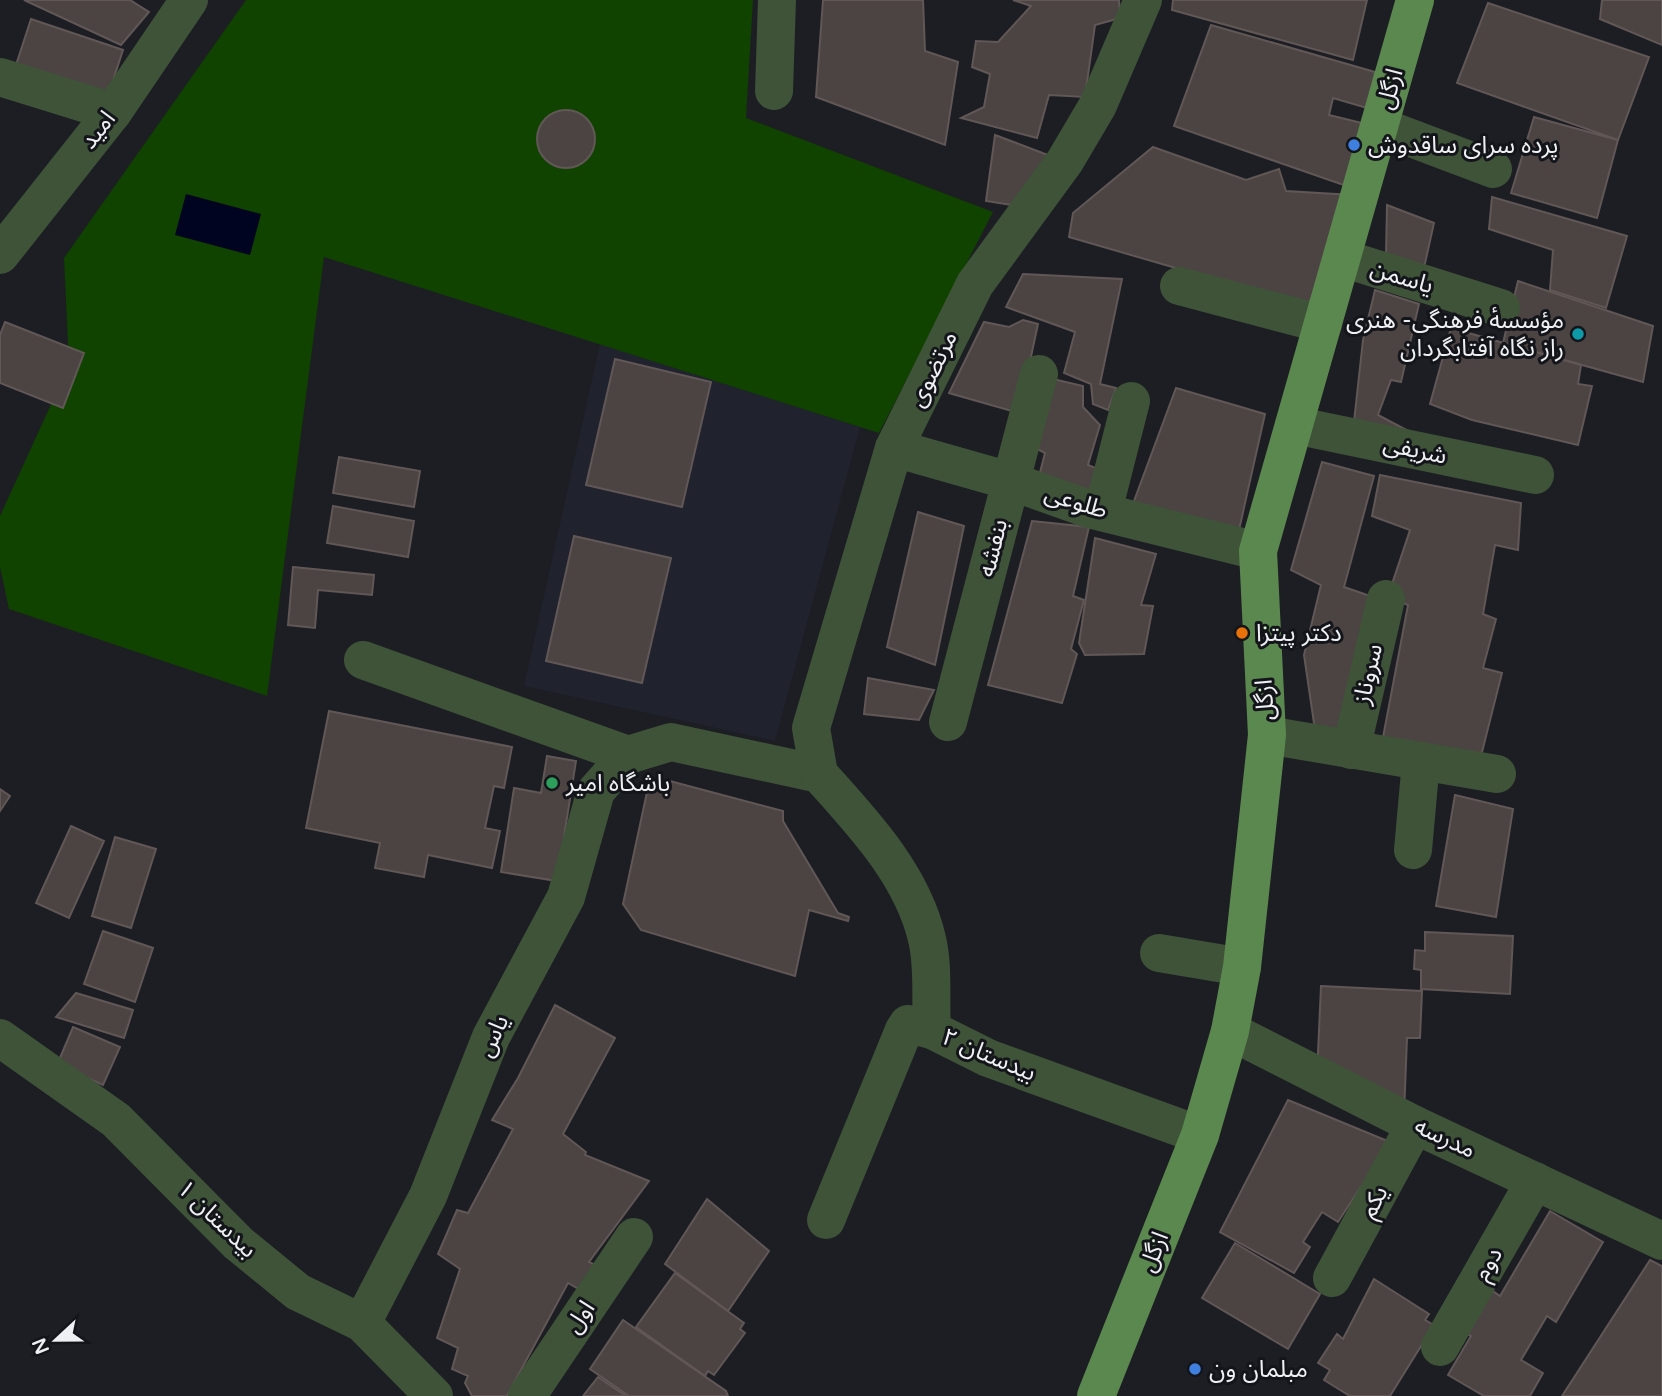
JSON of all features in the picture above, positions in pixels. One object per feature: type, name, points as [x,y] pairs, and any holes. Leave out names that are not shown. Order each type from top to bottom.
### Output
[{"type":"main road","name":"ازگل","points":[[1096,1396],[1200,1135],[1230,1031],[1242,967],[1267,735],[1258,551],[1415,0]]},
{"type":"street","name":"امید","points":[[0,256],[113,112],[189,0]]},
{"type":"street","points":[[774,91],[777,0]]},
{"type":"street","name":"مرتضوی","points":[[819,774],[811,728],[894,448],[975,284],[1065,161],[1098,105],[1143,0]]},
{"type":"street","points":[[0,77],[113,112]]},
{"type":"street","points":[[1379,126],[1493,169]]},
{"type":"street","name":"یاسمن","points":[[1342,258],[1501,308]]},
{"type":"street","points":[[1179,286],[1323,324]]},
{"type":"street","name":"بنفشه","points":[[948,722],[1039,374]]},
{"type":"street","points":[[1103,511],[1131,401]]},
{"type":"street","name":"شریفی","points":[[1294,425],[1535,475]]},
{"type":"street","name":"طلوعی","points":[[894,448],[1103,511],[1258,551]]},
{"type":"street","name":"سروناز","points":[[1350,750],[1386,599]]},
{"type":"street","points":[[363,660],[628,755],[671,742],[819,774]]},
{"type":"street","points":[[1267,735],[1497,774]]},
{"type":"street","name":"یاس","points":[[362,1323],[428,1196],[491,1037],[566,897],[596,791],[628,755]]},
{"type":"street","points":[[1413,850],[1421,761]]},
{"type":"street","name":"بیدستان ۲","points":[[819,774],[861,821],[901,875],[927,939],[932,1030],[988,1058],[1200,1135]]},
{"type":"street","points":[[1159,953],[1242,967]]},
{"type":"street","points":[[826,1220],[904,1030],[908,1024],[914,1024],[932,1030]]},
{"type":"street","name":"مدرسه","points":[[1230,1031],[1415,1125],[1662,1241]]},
{"type":"street","name":"بیدستان ۱","points":[[0,1038],[116,1120],[238,1243],[298,1292],[362,1323],[434,1396]]},
{"type":"street","name":"یکم","points":[[1332,1278],[1415,1125]]},
{"type":"street","name":"دوم","points":[[1440,1347],[1535,1181]]},
{"type":"street","name":"اول","points":[[527,1396],[634,1237]]},
{"type":"shaded area","points":[[600,344],[860,427],[775,741],[524,686]]},
{"type":"green space","points":[[246,0],[753,0],[746,118],[993,212],[879,433],[324,257],[267,696],[9,609],[0,567],[0,516],[69,365],[64,258]]},
{"type":"water","points":[[186,194],[261,214],[250,255],[175,235]]},
{"type":"building","points":[[24,0],[130,0],[149,12],[121,45]]},
{"type":"building","points":[[823,0],[923,0],[925,51],[958,62],[945,145],[816,97]]},
{"type":"building","points":[[1013,0],[1119,0],[1120,18],[1095,25],[1085,97],[1049,95],[1037,138],[961,118],[984,107],[990,74],[972,67],[976,41],[998,42],[1031,6]]},
{"type":"building","points":[[1173,0],[1367,0],[1353,60],[1172,10]]},
{"type":"building","points":[[1602,0],[1662,0],[1662,45],[1600,19]]},
{"type":"building","points":[[1488,3],[1649,57],[1618,140],[1457,83]]},
{"type":"building","points":[[31,19],[123,50],[107,99],[15,68]]},
{"type":"building","points":[[1211,25],[1375,72],[1367,108],[1333,98],[1329,115],[1370,125],[1355,189],[1174,126]]},
{"type":"building","points":[[560,110],[572,110],[587,118],[595,133],[595,145],[587,160],[572,168],[560,168],[545,160],[537,145],[537,133],[545,118]]},
{"type":"building","points":[[1534,117],[1618,140],[1597,218],[1511,193]]},
{"type":"building","points":[[995,135],[1048,155],[1024,207],[986,201]]},
{"type":"building","points":[[1153,147],[1246,180],[1279,169],[1286,191],[1352,195],[1324,292],[1303,305],[1069,237],[1073,213]]},
{"type":"building","points":[[1492,197],[1627,236],[1606,308],[1550,290],[1553,250],[1489,229]]},
{"type":"building","points":[[1387,205],[1434,223],[1424,268],[1386,255]]},
{"type":"building","points":[[1023,274],[1122,279],[1100,384],[1116,388],[1108,410],[1093,404],[1091,384],[1064,373],[1075,332],[1006,307]]},
{"type":"building","name":"مؤسسۀ فرهنگی- هنری راز نگاه آفتابگردان","points":[[1518,281],[1653,326],[1643,382],[1503,343]]},
{"type":"building","points":[[1375,290],[1419,304],[1401,382],[1391,380],[1378,415],[1414,434],[1353,431],[1363,340]]},
{"type":"building","points":[[1023,320],[1038,324],[1019,413],[949,393],[984,322],[1009,327]]},
{"type":"building","points":[[5,322],[84,353],[63,408],[0,383],[0,335]]},
{"type":"building","points":[[1451,328],[1581,365],[1578,384],[1592,386],[1578,445],[1472,420],[1430,404]]},
{"type":"building","points":[[615,359],[711,382],[682,507],[586,485]]},
{"type":"building","points":[[1053,379],[1083,386],[1083,407],[1100,425],[1088,465],[1103,471],[1095,501],[1038,480],[1045,453],[1026,443]]},
{"type":"building","points":[[1176,388],[1265,414],[1237,539],[1131,509]]},
{"type":"building","points":[[339,457],[420,471],[414,507],[333,493]]},
{"type":"building","points":[[1322,462],[1374,476],[1344,587],[1373,597],[1338,738],[1316,737],[1304,655],[1321,585],[1291,570]]},
{"type":"building","points":[[1380,475],[1521,503],[1518,550],[1495,545],[1483,614],[1496,619],[1483,668],[1502,673],[1479,764],[1381,748],[1408,605],[1388,596],[1410,530],[1372,516]]},
{"type":"building","points":[[333,506],[414,521],[408,557],[327,543]]},
{"type":"building","points":[[918,512],[964,526],[935,665],[887,647]]},
{"type":"building","points":[[1032,521],[1089,527],[1073,596],[1084,600],[1071,649],[1077,654],[1062,703],[988,685]]},
{"type":"building","points":[[574,536],[671,558],[642,683],[546,661]]},
{"type":"building","points":[[1095,538],[1156,554],[1141,605],[1153,606],[1144,654],[1085,655],[1079,643]]},
{"type":"building","points":[[293,567],[374,575],[372,595],[318,590],[315,628],[288,625]]},
{"type":"building","points":[[868,678],[934,690],[919,720],[864,714]]},
{"type":"building","points":[[329,711],[512,747],[504,788],[494,786],[485,828],[500,831],[492,868],[428,855],[424,877],[375,868],[380,843],[306,828]]},
{"type":"building","points":[[547,756],[576,761],[557,881],[501,872],[514,788],[541,793]]},
{"type":"building","points":[[666,780],[783,811],[783,821],[838,913],[849,917],[848,921],[809,910],[795,976],[641,930],[623,904],[647,792]]},
{"type":"building","points":[[0,789],[10,796],[0,811]]},
{"type":"building","points":[[1455,795],[1513,809],[1496,917],[1436,906]]},
{"type":"building","points":[[71,826],[104,841],[69,918],[36,903]]},
{"type":"building","points":[[115,837],[156,849],[131,928],[92,916]]},
{"type":"building","points":[[103,931],[153,948],[135,1002],[84,984]]},
{"type":"building","points":[[1425,932],[1513,936],[1510,994],[1421,989],[1421,970],[1414,969],[1415,950],[1425,951]]},
{"type":"building","points":[[1321,986],[1422,991],[1420,1038],[1407,1038],[1404,1115],[1317,1075]]},
{"type":"building","points":[[76,993],[133,1010],[124,1038],[56,1017]]},
{"type":"building","points":[[555,1005],[615,1038],[563,1134],[586,1152],[585,1155],[649,1181],[589,1262],[597,1266],[584,1292],[568,1283],[507,1396],[472,1396],[465,1383],[468,1376],[452,1369],[458,1348],[437,1338],[460,1269],[438,1254],[457,1210],[468,1213],[513,1129],[492,1120],[518,1078]]},
{"type":"building","points":[[73,1027],[120,1047],[103,1085],[57,1065]]},
{"type":"building","points":[[1288,1100],[1390,1142],[1338,1222],[1322,1212],[1303,1242],[1310,1247],[1294,1273],[1220,1232]]},
{"type":"building","points":[[707,1199],[769,1251],[728,1311],[665,1264]]},
{"type":"building","points":[[1550,1211],[1603,1242],[1556,1322],[1547,1316],[1521,1360],[1543,1373],[1530,1396],[1484,1396],[1448,1375],[1471,1336],[1458,1329],[1484,1285],[1500,1296]]},
{"type":"building","points":[[1235,1243],[1320,1294],[1288,1349],[1202,1298]]},
{"type":"building","points":[[1650,1260],[1662,1266],[1662,1396],[1562,1396]]},
{"type":"building","points":[[675,1273],[744,1323],[740,1329],[745,1333],[714,1375],[708,1371],[705,1376],[636,1327]]},
{"type":"building","points":[[1374,1279],[1429,1314],[1425,1320],[1434,1325],[1390,1396],[1350,1396],[1324,1380],[1330,1370],[1318,1363],[1337,1334],[1343,1339]]},
{"type":"building","points":[[623,1320],[726,1391],[728,1396],[629,1396],[590,1369]]},
{"type":"building","points":[[598,1377],[626,1396],[583,1396]]},
{"type":"place","name":"پرده سرای ساقدوش","points":[[1354,145]]},
{"type":"place","name":"مؤسسۀ فرهنگی- هنری راز نگاه آفتابگردان","points":[[1578,334]]},
{"type":"place","name":"دکتر پیتزا","points":[[1242,633]]},
{"type":"place","name":"باشگاه امیر","points":[[552,783]]},
{"type":"place","name":"مبلمان ون","points":[[1195,1369]]}]
